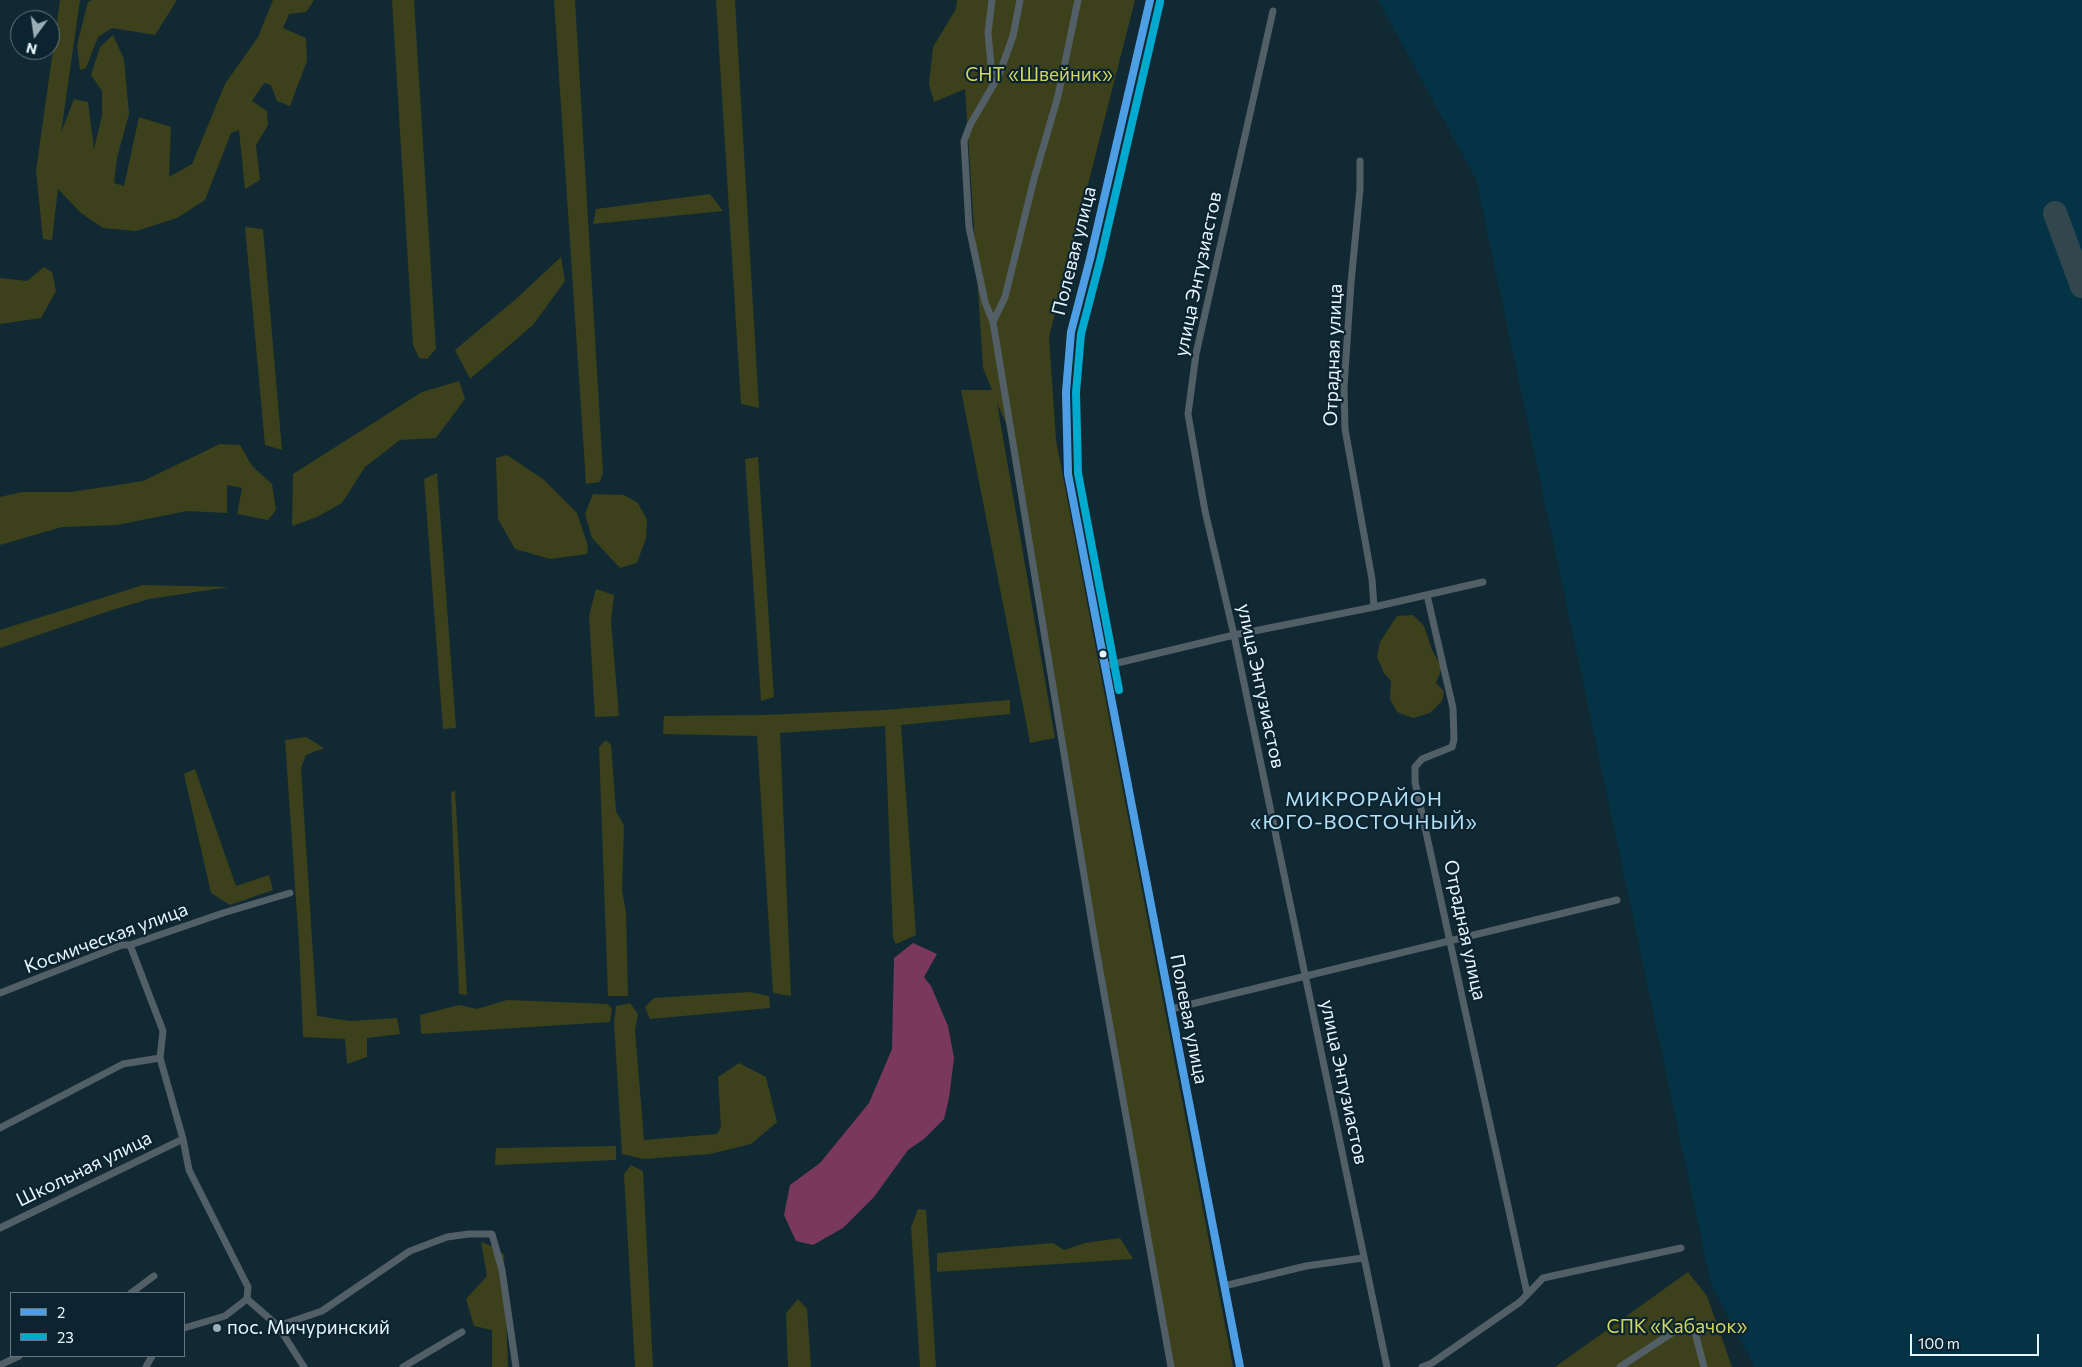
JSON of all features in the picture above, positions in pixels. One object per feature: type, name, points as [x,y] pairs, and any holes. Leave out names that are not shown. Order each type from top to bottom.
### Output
[{"type":"street","points":[[992,0],[988,33],[991,66],[999,75]]},
{"type":"street","points":[[1020,0],[1013,36],[999,75],[970,125],[964,141],[969,227],[985,302],[993,322],[1097,954],[1170,1367]]},
{"type":"street","points":[[993,322],[1005,297],[1034,179],[1058,96],[1078,0]]},
{"type":"street","name":"Полевая улица","points":[[1150,0],[1090,259],[1071,332],[1066,392],[1068,474],[1240,1367]]},
{"type":"street","name":"улица Энтузиастов","points":[[1273,11],[1196,354],[1188,414],[1205,511],[1234,635],[1387,1367]]},
{"type":"street","name":"Отрадная улица","points":[[1360,161],[1360,188],[1344,387],[1345,429],[1372,579],[1374,607]]},
{"type":"street","points":[[1105,666],[1234,635],[1374,607],[1483,582]]},
{"type":"street","name":"Отрадная улица","points":[[1427,595],[1453,708],[1454,740],[1452,747],[1422,759],[1415,767],[1415,782],[1427,828],[1449,941],[1501,1166],[1527,1293]]},
{"type":"street","name":"Космическая улица","points":[[0,993],[122,946],[290,893]]},
{"type":"street","points":[[1171,1009],[1617,900]]},
{"type":"street","points":[[130,945],[163,1031],[160,1058],[183,1139],[189,1170],[248,1287],[247,1299],[225,1316],[185,1328]]},
{"type":"street","points":[[0,1128],[123,1064],[160,1058]]},
{"type":"street","name":"Школьная улица","points":[[0,1228],[183,1139]]},
{"type":"street","points":[[278,1326],[322,1311],[410,1251],[446,1238],[469,1234],[492,1234],[502,1270],[516,1367]]},
{"type":"street","points":[[1422,1367],[1432,1363],[1520,1302],[1543,1278],[1681,1248]]},
{"type":"street","points":[[1224,1286],[1306,1266],[1363,1258]]},
{"type":"street","points":[[132,1292],[154,1276]]},
{"type":"street","points":[[247,1299],[278,1326],[304,1367]]},
{"type":"street","points":[[1620,1367],[1681,1326],[1694,1332],[1704,1367]]},
{"type":"street","points":[[403,1367],[462,1332]]},
{"type":"street","points":[[0,1365],[16,1357]]},
{"type":"shaded area","points":[[1378,0],[2082,0],[2082,1367],[1755,1367],[1711,1284],[1476,179]]},
{"type":"shaded area","points":[[913,943],[937,954],[924,977],[931,986],[948,1026],[954,1058],[949,1098],[944,1119],[924,1139],[908,1150],[874,1197],[843,1228],[813,1245],[796,1241],[784,1215],[790,1185],[820,1163],[869,1103],[892,1049],[894,958]]},
{"type":"green space","points":[[60,0],[80,0],[61,133],[74,99],[88,102],[94,149],[102,116],[102,91],[91,75],[100,47],[113,35],[124,59],[129,114],[117,158],[114,183],[124,186],[139,117],[171,127],[169,177],[192,164],[225,84],[258,37],[273,0],[314,0],[306,12],[289,14],[283,28],[306,38],[307,61],[290,106],[277,101],[271,85],[264,83],[252,101],[267,111],[268,125],[256,145],[260,180],[245,189],[239,130],[231,133],[205,200],[177,218],[136,231],[103,228],[81,213],[58,189],[52,240],[43,239],[36,171],[52,60],[60,60]]},
{"type":"green space","points":[[92,0],[177,0],[155,35],[112,28],[98,37],[86,68],[80,70],[77,45],[88,2]]},
{"type":"green space","points":[[392,0],[414,0],[436,349],[427,359],[419,358],[413,345]]},
{"type":"green space","points":[[554,0],[575,0],[603,472],[600,482],[586,484]]},
{"type":"green space","points":[[716,0],[735,0],[759,408],[741,404]]},
{"type":"green space","name":"СНТ «Швейник»","points":[[957,0],[1135,0],[1049,337],[1056,440],[1233,1367],[1169,1367],[1010,432],[997,403],[1055,738],[1030,743],[961,390],[992,390],[983,368],[965,89],[934,102],[929,84],[933,47],[956,9]]},
{"type":"green space","points":[[710,194],[723,211],[593,224],[596,209]]},
{"type":"green space","points":[[245,227],[263,229],[282,450],[265,445]]},
{"type":"green space","points":[[561,257],[565,281],[533,325],[470,379],[455,350],[516,299]]},
{"type":"green space","points":[[44,267],[52,272],[56,291],[41,318],[0,324],[0,278],[27,281]]},
{"type":"green space","points":[[459,381],[465,399],[436,438],[400,440],[365,467],[342,503],[317,517],[292,526],[293,474],[422,392]]},
{"type":"green space","points":[[220,444],[240,445],[252,466],[272,484],[276,510],[268,520],[237,514],[242,488],[227,485],[227,513],[187,511],[117,525],[62,527],[0,545],[0,497],[22,492],[71,492],[143,481]]},
{"type":"green space","points":[[507,455],[543,479],[577,513],[588,546],[587,554],[550,559],[515,549],[498,519],[496,458]]},
{"type":"green space","points":[[758,457],[774,697],[761,701],[745,459]]},
{"type":"green space","points":[[437,473],[456,728],[443,729],[424,479]]},
{"type":"green space","points":[[593,494],[624,495],[638,503],[647,520],[646,538],[637,563],[620,568],[592,538],[585,514]]},
{"type":"green space","points":[[143,585],[229,587],[149,599],[0,648],[0,630]]},
{"type":"green space","points":[[596,589],[614,595],[611,621],[619,716],[595,717],[589,616]]},
{"type":"green space","points":[[1413,615],[1424,626],[1432,650],[1442,668],[1436,683],[1444,691],[1442,701],[1430,713],[1413,718],[1397,712],[1390,699],[1391,681],[1384,673],[1377,657],[1380,642],[1397,616]]},
{"type":"green space","points":[[1010,700],[1010,714],[901,725],[916,935],[896,944],[893,938],[885,726],[780,733],[791,996],[773,993],[757,736],[663,734],[664,716],[763,715],[883,710]]},
{"type":"green space","points":[[306,737],[324,748],[306,755],[301,768],[317,1016],[351,1021],[397,1018],[400,1034],[367,1038],[367,1057],[347,1064],[345,1039],[303,1037],[299,943],[285,740]]},
{"type":"green space","points":[[606,740],[611,745],[616,811],[624,826],[622,890],[626,912],[628,996],[608,996],[599,747]]},
{"type":"green space","points":[[195,769],[236,886],[269,875],[273,890],[230,905],[211,893],[184,774]]},
{"type":"green space","points":[[455,790],[467,995],[459,994],[451,793]]},
{"type":"green space","points":[[750,992],[769,996],[770,1008],[650,1019],[645,1007],[654,998]]},
{"type":"green space","points":[[507,1000],[608,1004],[612,1009],[610,1022],[421,1034],[420,1015],[459,1005],[477,1009]]},
{"type":"green space","points":[[630,1003],[638,1014],[635,1030],[644,1140],[717,1134],[721,1127],[718,1077],[739,1063],[766,1077],[777,1122],[751,1144],[710,1154],[644,1159],[622,1154],[614,1022],[616,1006]]},
{"type":"green space","points":[[616,1146],[616,1160],[495,1165],[496,1148]]},
{"type":"green space","points":[[631,1165],[643,1171],[653,1367],[635,1367],[624,1174]]},
{"type":"green space","points":[[918,1209],[926,1210],[936,1367],[920,1367],[911,1227]]},
{"type":"green space","points":[[1120,1238],[1133,1259],[937,1272],[937,1253],[1053,1243],[1064,1250],[1085,1243]]},
{"type":"green space","points":[[481,1242],[497,1248],[504,1255],[508,1367],[492,1367],[492,1330],[474,1326],[466,1299],[487,1276]]},
{"type":"green space","name":"СПК «Кабачок»","points":[[1688,1272],[1707,1296],[1732,1367],[1555,1367]]},
{"type":"green space","points":[[798,1299],[807,1309],[811,1367],[788,1367],[786,1313]]},
{"type":"taxiway","points":[[2055,213],[2082,286]]},
{"type":"transit line","name":"2","points":[[1150,0],[1090,259],[1071,332],[1066,392],[1068,474],[1240,1367]]},
{"type":"transit line","name":"23","points":[[1119,690],[1078,473],[1076,392],[1081,334],[1100,261],[1160,2]]},
{"type":"place","name":"пос. Мичуринский","points":[[217,1328]]},
{"type":"district","name":"МИКРОРАЙОН «ЮГО-ВОСТОЧНЫЙ»","points":[[1364,810]]}]
